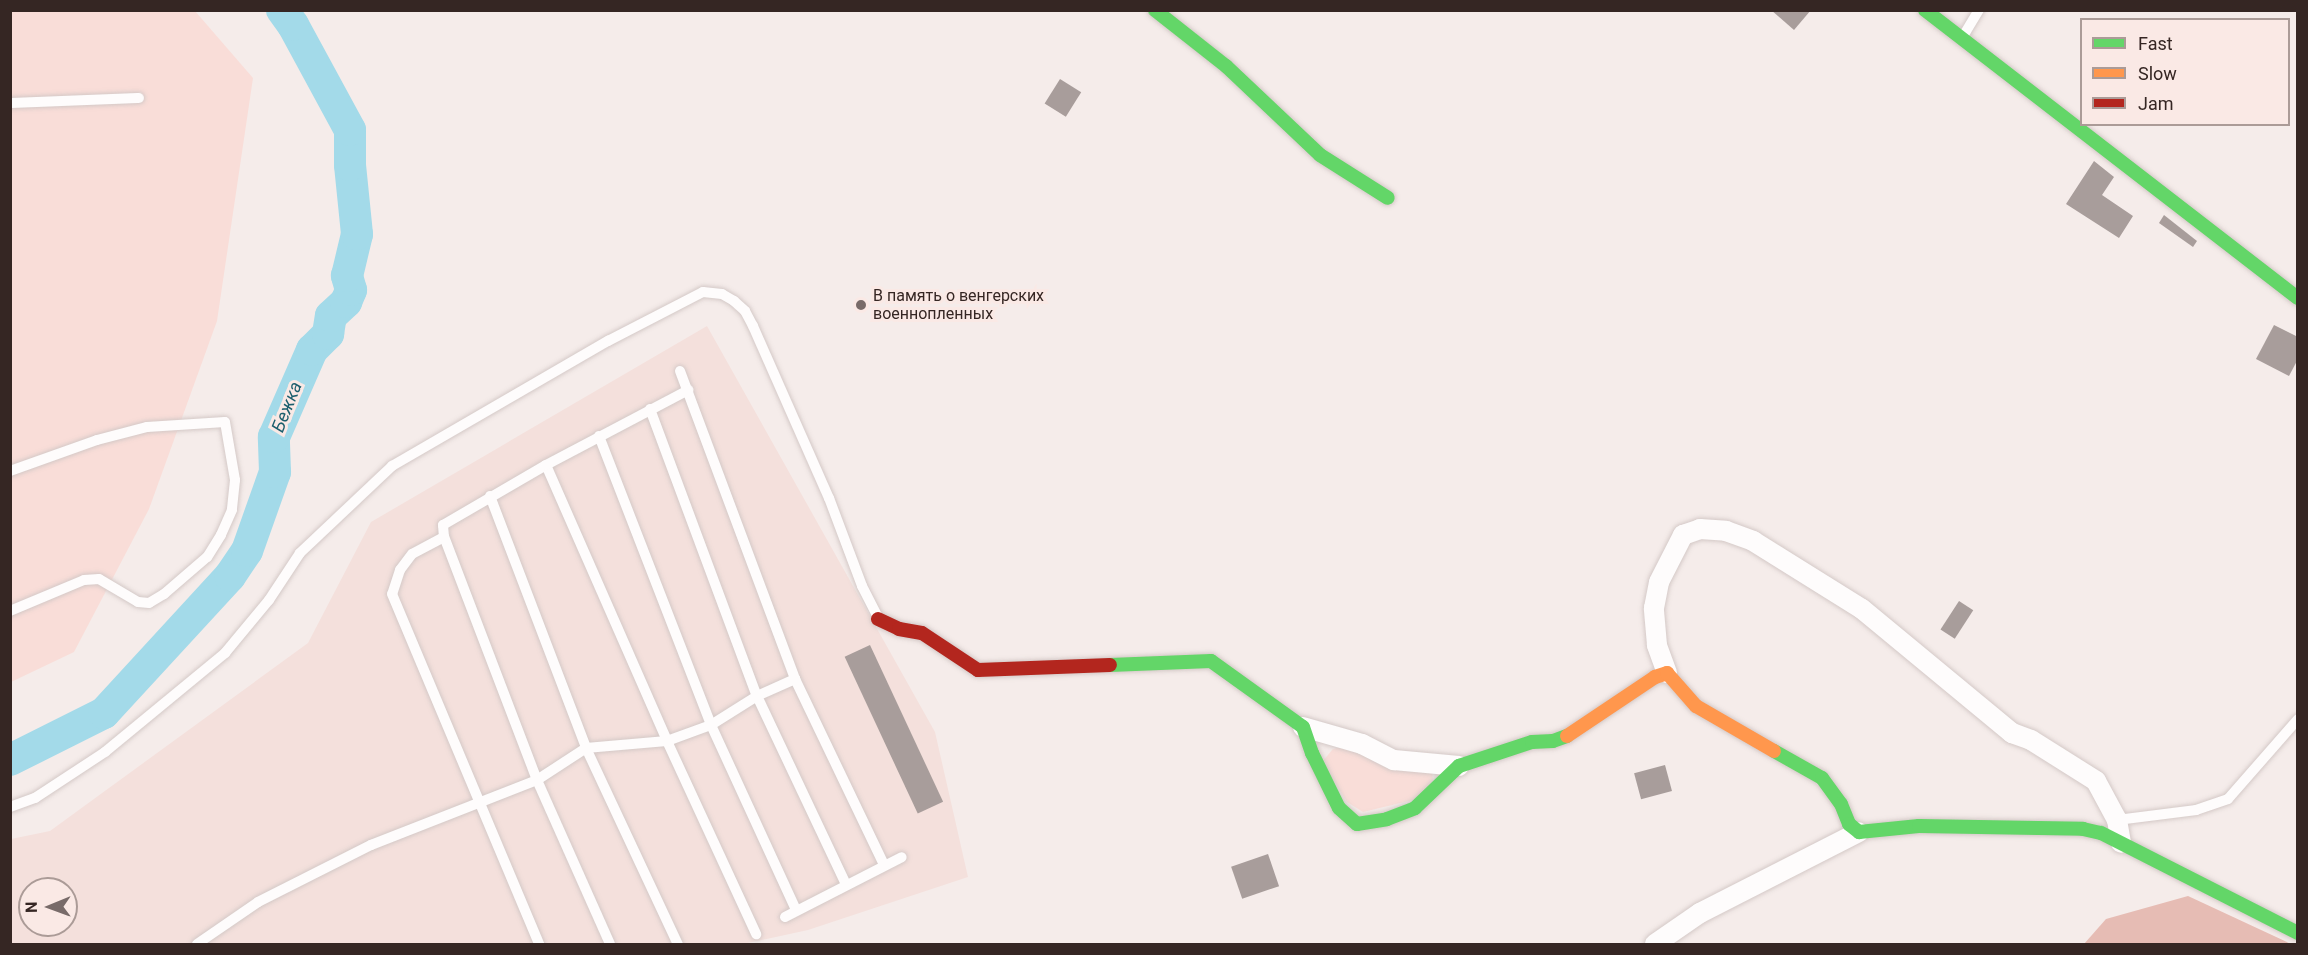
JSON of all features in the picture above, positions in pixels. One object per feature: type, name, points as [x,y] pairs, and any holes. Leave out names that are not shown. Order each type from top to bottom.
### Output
[{"type":"street","points":[[1155,10],[1226,66],[1320,155],[1388,198]]},
{"type":"street","points":[[1925,10],[2298,298]]},
{"type":"street","points":[[1859,831],[1849,824],[1836,797],[1822,778],[1696,706],[1667,673],[1657,645],[1654,608],[1659,582],[1683,535],[1701,529],[1726,531],[1754,541],[1862,609],[2012,733],[2031,740],[2096,781],[2117,820],[2121,843]]},
{"type":"street","points":[[878,619],[899,628],[922,633],[978,670],[1211,661],[1255,690],[1303,728],[1362,744],[1394,760],[1459,766],[1520,745],[1553,741],[1574,733],[1655,677],[1667,673]]},
{"type":"street","points":[[1303,728],[1312,753],[1339,808],[1357,824],[1387,819],[1415,808],[1459,766]]},
{"type":"street","points":[[1655,945],[1700,913],[1859,831],[1919,826],[2083,829],[2101,833],[2298,933]]},
{"type":"lane","points":[[1962,38],[1979,10]]},
{"type":"lane","points":[[10,103],[139,98]]},
{"type":"lane","points":[[10,807],[35,798],[105,752],[225,653],[269,600],[300,553],[392,466],[608,341],[703,292],[722,294],[745,311],[829,498],[862,586],[878,619]]},
{"type":"lane","points":[[680,371],[795,679],[884,865]]},
{"type":"lane","points":[[610,945],[537,780],[444,537],[443,525],[546,465],[688,390]]},
{"type":"lane","points":[[650,410],[757,696],[846,884]]},
{"type":"lane","points":[[10,471],[97,440],[147,427],[225,422],[235,480],[232,510],[221,535],[207,556],[156,599],[149,603],[138,602],[99,579],[84,580],[10,611]]},
{"type":"lane","points":[[599,436],[711,724],[796,910]]},
{"type":"lane","points":[[546,465],[667,741],[756,934]]},
{"type":"lane","points":[[490,496],[586,748],[678,945]]},
{"type":"lane","points":[[444,537],[412,554],[400,570],[392,594],[539,945]]},
{"type":"lane","points":[[197,945],[258,902],[371,845],[537,780],[586,748],[667,741],[711,724],[757,696],[795,679]]},
{"type":"lane","points":[[2117,820],[2196,810],[2228,799],[2298,719]]},
{"type":"lane","points":[[785,916],[902,857]]},
{"type":"shaded area","points":[[11,11],[195,11],[253,78],[217,321],[149,509],[74,652],[11,682]]},
{"type":"shaded area","points":[[707,326],[935,732],[968,877],[808,930],[743,944],[11,944],[11,839],[50,831],[308,643],[371,522]]},
{"type":"shaded area","points":[[1347,746],[1432,768],[1433,785],[1417,799],[1363,812],[1347,802],[1322,762],[1333,749]]},
{"type":"shaded area","points":[[2188,896],[2291,944],[2084,944],[2106,919]]},
{"type":"building","points":[[1771,10],[1811,10],[1794,30]]},
{"type":"building","points":[[1060,79],[1081,92],[1066,117],[1045,104]]},
{"type":"building","points":[[2094,161],[2114,177],[2102,195],[2133,216],[2119,238],[2066,204]]},
{"type":"building","points":[[2164,215],[2197,241],[2193,247],[2159,223]]},
{"type":"building","points":[[2274,325],[2298,337],[2298,359],[2289,376],[2256,359]]},
{"type":"building","points":[[1959,601],[1973,610],[1955,639],[1940,630]]},
{"type":"building","points":[[870,645],[943,802],[918,814],[845,657]]},
{"type":"building","points":[[1665,765],[1672,791],[1641,799],[1634,773]]},
{"type":"building","points":[[1268,854],[1279,886],[1242,899],[1231,867]]},
{"type":"waterway","name":"Бежка","points":[[10,760],[104,713],[230,576],[247,551],[275,472],[274,437],[312,350],[328,334],[331,316],[346,302],[351,290],[347,276],[357,234],[350,165],[350,130],[293,25],[282,10]]},
{"type":"traffic: fast","points":[[1155,10],[1226,66],[1320,155],[1388,198]]},
{"type":"traffic: fast","points":[[1925,10],[2298,298]]},
{"type":"traffic: fast","points":[[1110,665],[1211,661],[1303,727],[1312,753],[1339,808],[1357,824],[1387,819],[1415,808],[1459,766],[1532,742],[1553,741],[1567,736]]},
{"type":"traffic: fast","points":[[1774,751],[1822,778],[1841,804],[1849,824],[1859,832],[1919,826],[2083,829],[2101,833],[2298,933]]},
{"type":"traffic: slow","points":[[1567,736],[1655,677],[1667,673],[1696,706],[1774,751]]},
{"type":"traffic: jam","points":[[878,619],[899,629],[922,633],[978,670],[1110,665]]},
{"type":"place","name":"В память о венгерских военнопленных","points":[[861,305]]}]
